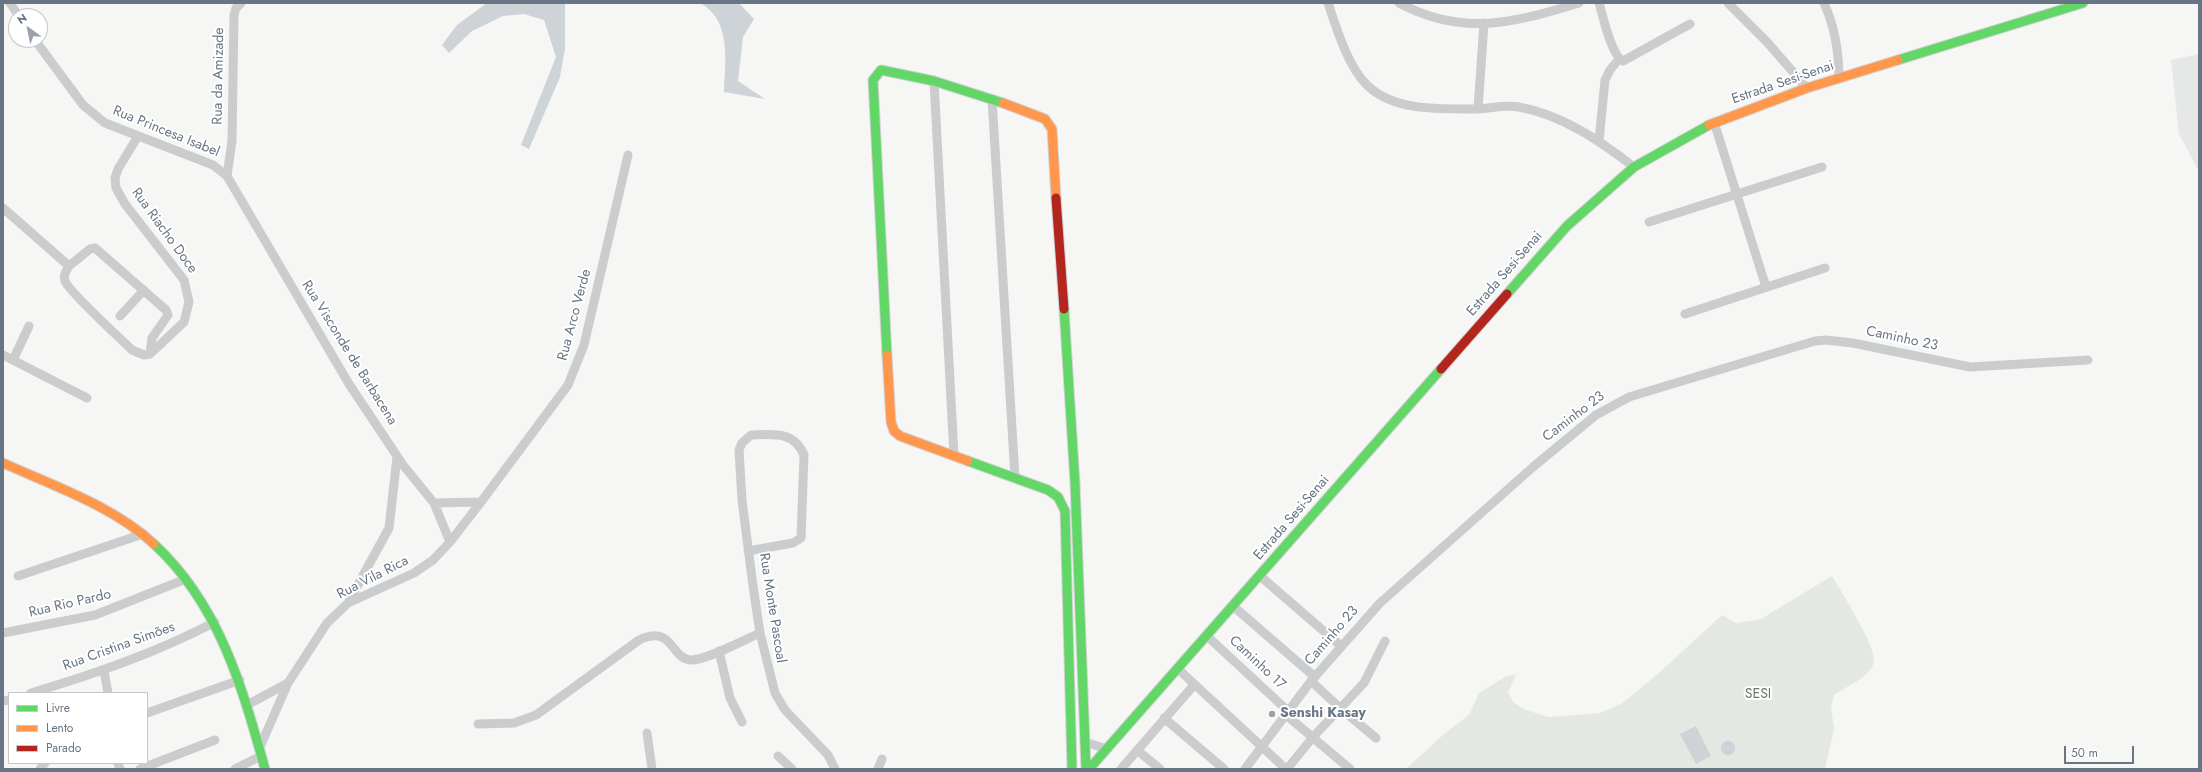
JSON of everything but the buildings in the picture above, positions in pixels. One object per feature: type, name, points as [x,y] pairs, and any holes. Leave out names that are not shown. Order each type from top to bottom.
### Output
[{"type":"street","name":"Rua da Amizade","points":[[227,176],[232,140],[234,15],[236,8],[242,3]]},
{"type":"street","points":[[1328,3],[1351,60],[1366,85],[1385,97],[1408,105],[1438,109],[1519,107],[1570,125],[1599,141],[1634,167]]},
{"type":"street","points":[[1399,3],[1426,16],[1446,21],[1469,24],[1532,17],[1579,3]]},
{"type":"street","points":[[1599,3],[1614,50],[1619,59],[1623,61],[1690,24]]},
{"type":"street","points":[[1728,3],[1767,42],[1808,88]]},
{"type":"street","points":[[1824,3],[1829,14],[1837,45],[1839,79]]},
{"type":"street","name":"Estrada Sesi-Senai","points":[[1088,769],[1178,669],[1567,226],[1584,209],[1634,167],[1714,122],[1808,88],[2083,3]]},
{"type":"street","points":[[1478,109],[1484,23]]},
{"type":"street","name":"Rua Princesa Isabel","points":[[41,48],[53,66],[93,115],[105,123],[213,165],[227,176]]},
{"type":"street","points":[[1599,141],[1605,80],[1610,70],[1619,59]]},
{"type":"street","points":[[1075,497],[1059,496],[1015,476],[954,456],[897,434],[891,422],[872,85],[873,80],[882,70],[934,81],[992,99],[1045,119],[1052,129],[1075,497],[1085,742],[1088,769]]},
{"type":"street","points":[[934,81],[954,456]]},
{"type":"street","points":[[992,99],[1015,476]]},
{"type":"street","points":[[1714,122],[1766,287]]},
{"type":"street","name":"Rua Riacho Doce","points":[[138,136],[118,169],[115,178],[116,188],[184,280],[189,302],[184,322],[150,354]]},
{"type":"street","name":"Rua Arco Verde","points":[[450,542],[568,385],[584,345],[628,155]]},
{"type":"street","points":[[1649,222],[1736,193],[1822,167]]},
{"type":"street","name":"Rua Visconde de Barbacena","points":[[227,176],[329,350],[398,457],[434,503],[450,542]]},
{"type":"street","points":[[3,208],[69,266]]},
{"type":"street","points":[[3,218],[13,216]]},
{"type":"street","points":[[95,248],[144,290],[168,313],[152,338],[150,354],[144,356],[132,350],[74,293],[65,282],[65,272],[69,266],[90,249],[95,248]]},
{"type":"street","points":[[1685,314],[1825,268]]},
{"type":"street","points":[[120,316],[144,290]]},
{"type":"street","points":[[13,360],[29,326]]},
{"type":"street","name":"Caminho 23","points":[[1245,769],[1313,679],[1380,603],[1528,471],[1596,415],[1629,397],[1816,341],[1826,340],[1853,343],[1970,366],[2088,360]]},
{"type":"street","points":[[3,355],[87,398]]},
{"type":"street","name":"Rua Monte Pascoal","points":[[748,551],[793,543],[801,538],[805,462],[802,450],[793,439],[777,434],[751,435],[742,443],[739,453],[742,500],[748,551],[760,633],[777,698],[790,716],[828,755],[835,769]]},
{"type":"street","points":[[348,602],[389,528],[398,457]]},
{"type":"street","points":[[3,463],[96,505],[143,534],[169,559],[198,594],[215,622],[240,680],[265,769]]},
{"type":"street","points":[[1059,496],[1065,511],[1072,769]]},
{"type":"street","points":[[434,503],[481,502]]},
{"type":"street","points":[[18,576],[143,534]]},
{"type":"street","name":"Rua Vila Rica","points":[[261,751],[288,683],[325,626],[348,602],[414,574],[433,560],[450,542]]},
{"type":"street","points":[[1260,576],[1341,646]]},
{"type":"street","name":"Rua Rio Pardo","points":[[3,633],[95,615],[186,579]]},
{"type":"street","points":[[1233,606],[1313,679],[1340,708],[1376,738]]},
{"type":"street","name":"Rua Cristina Simões","points":[[34,692],[104,671],[158,650],[215,622]]},
{"type":"street","points":[[478,724],[514,723],[536,715],[639,640],[647,636],[657,635],[664,638],[685,659],[692,660],[719,651],[760,633]]},
{"type":"street","name":"Caminho 17","points":[[1207,636],[1286,713],[1350,769]]},
{"type":"street","points":[[1178,669],[1286,769],[1364,683],[1385,641]]},
{"type":"street","points":[[719,651],[730,698],[742,722]]},
{"type":"street","points":[[104,671],[108,692]]},
{"type":"street","points":[[148,713],[240,680]]},
{"type":"street","name":"Rua Vila Rica","points":[[247,705],[288,683]]},
{"type":"street","points":[[1121,769],[1194,685]]},
{"type":"street","points":[[1164,718],[1224,769]]},
{"type":"street","points":[[647,732],[652,769]]},
{"type":"street","points":[[140,769],[215,740]]},
{"type":"street","points":[[1085,742],[1107,749]]},
{"type":"street","points":[[1137,750],[1160,769]]},
{"type":"street","points":[[235,769],[261,751]]},
{"type":"street","points":[[778,756],[792,769]]},
{"type":"street","points":[[878,769],[882,759]]},
{"type":"shaded area","points":[[487,3],[565,3],[565,49],[560,77],[529,149],[521,145],[556,57],[544,20],[524,14],[503,16],[472,31],[449,53],[442,45],[457,25]]},
{"type":"shaded area","points":[[700,3],[739,3],[754,19],[743,37],[738,81],[765,99],[724,92],[725,55],[722,31],[710,10]]},
{"type":"shaded area","points":[[2199,54],[2199,172],[2179,134],[2171,60]]},
{"type":"shaded area","points":[[1696,726],[1711,756],[1696,764],[1680,734]]},
{"type":"shaded area","points":[[1728,741],[1733,743],[1735,748],[1733,753],[1728,755],[1723,753],[1721,748],[1723,743]]},
{"type":"green space","name":"SESI","points":[[1832,576],[1850,606],[1870,645],[1874,662],[1872,667],[1863,677],[1834,695],[1831,708],[1834,729],[1825,769],[1406,769],[1444,734],[1469,715],[1479,693],[1505,677],[1516,674],[1508,693],[1514,703],[1526,710],[1549,717],[1600,713],[1621,704],[1659,673],[1722,615],[1736,623],[1761,619]]},
{"type":"traffic: fast","points":[[1898,60],[2083,3]]},
{"type":"traffic: fast","points":[[887,355],[873,80],[881,70],[934,81],[1003,103]]},
{"type":"traffic: fast","points":[[1507,294],[1567,226],[1634,167],[1709,125]]},
{"type":"traffic: fast","points":[[1064,309],[1075,483],[1086,769]]},
{"type":"traffic: fast","points":[[1089,769],[1441,369]]},
{"type":"traffic: fast","points":[[968,461],[1048,490],[1058,497],[1065,511],[1072,769]]},
{"type":"traffic: fast","points":[[154,544],[176,567],[196,593],[212,620],[237,677],[265,769]]},
{"type":"traffic: slow","points":[[1709,125],[1807,88],[1898,60]]},
{"type":"traffic: slow","points":[[1003,103],[1045,119],[1052,129],[1056,198]]},
{"type":"traffic: slow","points":[[887,355],[891,422],[894,431],[900,436],[968,461]]},
{"type":"traffic: slow","points":[[3,463],[102,508],[138,531],[154,544]]},
{"type":"traffic: jam","points":[[1056,198],[1064,309]]},
{"type":"traffic: jam","points":[[1441,369],[1507,294]]},
{"type":"place","name":"Senshi Kasay","points":[[1272,714]]}]
